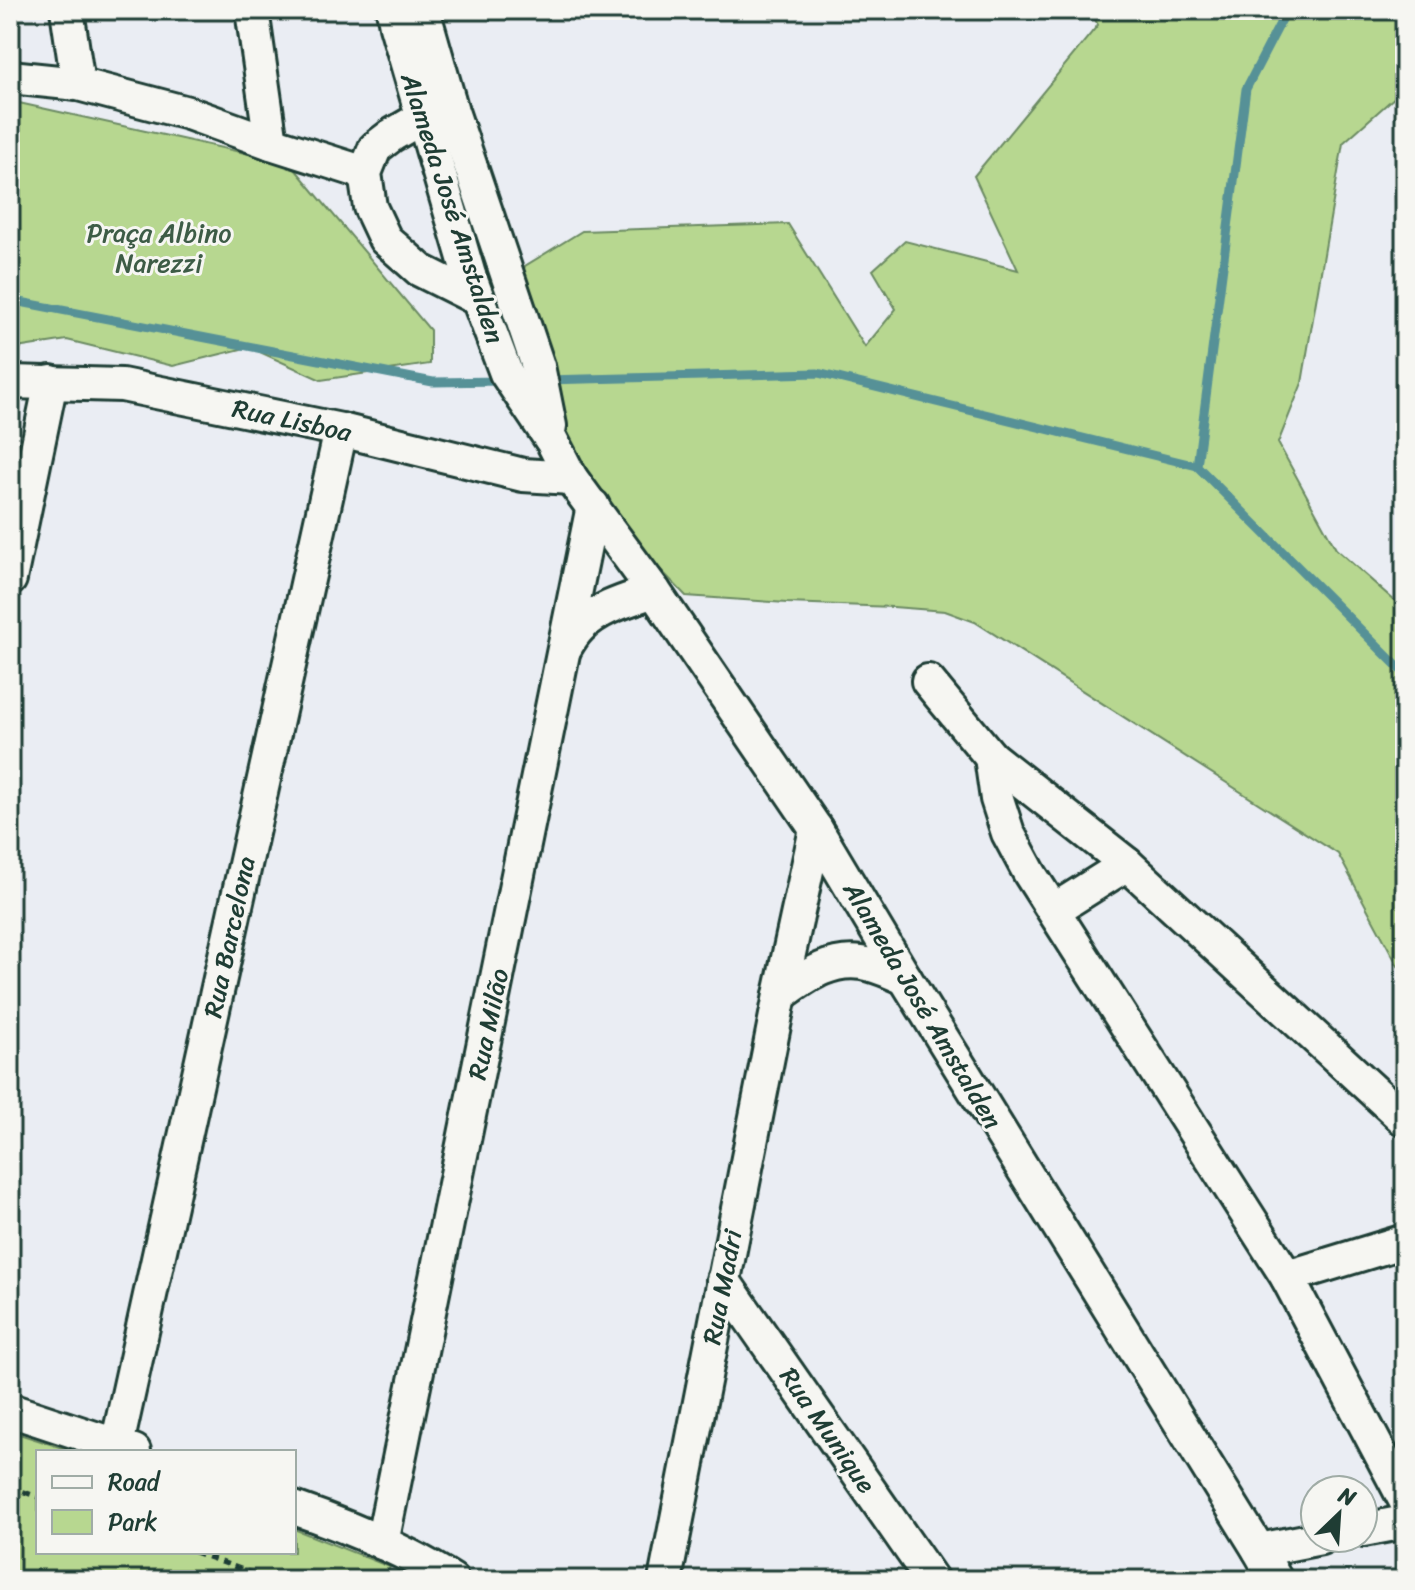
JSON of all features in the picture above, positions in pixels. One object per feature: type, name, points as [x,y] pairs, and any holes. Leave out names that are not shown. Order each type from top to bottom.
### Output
[{"type":"street","points":[[67,10],[78,84]]},
{"type":"street","points":[[252,10],[271,143]]},
{"type":"street","name":"Alameda José Amstalden","points":[[393,10],[505,265],[538,366],[552,441]]},
{"type":"street","name":"Alameda José Amstalden","points":[[423,10],[438,114],[474,287],[506,373],[552,441],[571,478],[654,591],[816,829],[1276,1580]]},
{"type":"street","points":[[10,77],[78,84],[188,113],[365,173]]},
{"type":"street","points":[[438,114],[392,135],[375,148],[365,173],[370,207],[385,239],[420,270],[474,287],[505,265]]},
{"type":"street","name":"Rua Lisboa","points":[[10,382],[122,385],[341,430],[523,475],[571,478]]},
{"type":"street","points":[[10,579],[51,382]]},
{"type":"street","name":"Rua Barcelona","points":[[127,1448],[341,430]]},
{"type":"street","name":"Rua Milão","points":[[382,1543],[593,506]]},
{"type":"street","points":[[565,648],[579,627],[600,612],[654,591]]},
{"type":"street","points":[[928,681],[991,757],[1127,864],[1405,1120]]},
{"type":"street","points":[[991,757],[997,799],[1008,833],[1030,874],[1287,1277],[1405,1500]]},
{"type":"street","name":"Rua Madri","points":[[665,1580],[780,995],[816,829]]},
{"type":"street","points":[[1054,910],[1127,864]]},
{"type":"street","points":[[780,995],[815,971],[834,963],[864,963],[905,978]]},
{"type":"street","points":[[1287,1277],[1405,1241]]},
{"type":"street","name":"Rua Munique","points":[[723,1280],[932,1580]]},
{"type":"street","points":[[10,1410],[127,1448]]},
{"type":"street","points":[[296,1509],[382,1543],[425,1563],[452,1580]]},
{"type":"street","points":[[1379,1527],[1405,1522]]},
{"type":"street","points":[[1259,1550],[1299,1542]]},
{"type":"path","points":[[10,1487],[36,1496]]},
{"type":"path","points":[[200,1554],[271,1580]]},
{"type":"green space","points":[[1090,10],[1405,10],[1405,88],[1343,143],[1302,383],[1278,443],[1336,549],[1405,610],[1405,973],[1398,966],[1338,854],[975,622],[945,611],[686,596],[548,453],[506,324],[525,266],[582,231],[788,224],[865,347],[896,309],[873,270],[905,241],[1018,270],[974,176],[1098,25]]},
{"type":"green space","name":"Praça Albino Narezzi","points":[[10,101],[290,163],[430,330],[430,364],[321,380],[249,347],[173,366],[67,340],[10,349]]},
{"type":"green space","points":[[10,1431],[69,1450],[36,1450],[36,1554],[296,1554],[296,1530],[390,1567],[384,1580],[10,1580]]},
{"type":"waterway","points":[[1287,10],[1246,89],[1197,466],[1405,674]]},
{"type":"waterway","points":[[10,300],[433,382],[503,381]]},
{"type":"waterway","points":[[545,380],[818,373],[1197,466]]}]
